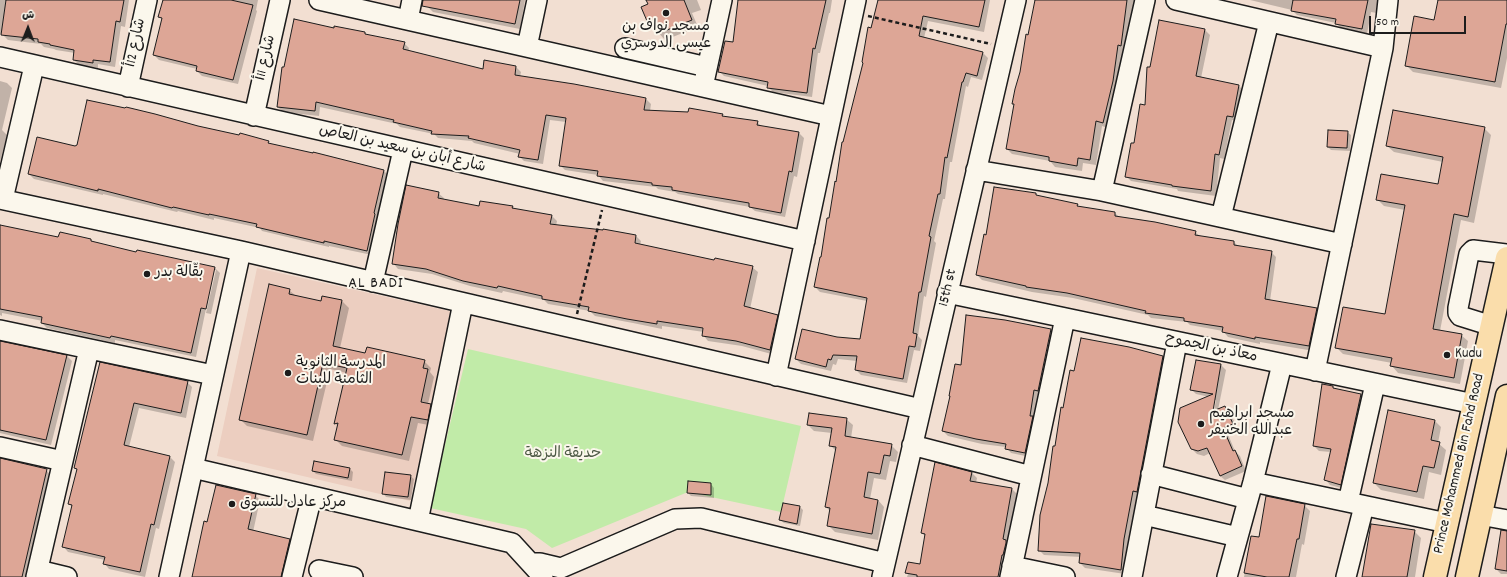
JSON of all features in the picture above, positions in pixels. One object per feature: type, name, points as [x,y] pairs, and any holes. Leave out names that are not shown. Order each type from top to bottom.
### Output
[{"type":"highway","name":"Prince Mohammed Bin Fahd Road","points":[[1434,577],[1507,258]]},
{"type":"highway","name":"Prince Mohammed Bin Fahd Road","points":[[1466,577],[1507,396]]},
{"type":"street","name":"شارع 12أ","points":[[128,87],[147,0]]},
{"type":"street","name":"شارع 11أ","points":[[254,116],[280,0]]},
{"type":"street","points":[[319,0],[832,116]]},
{"type":"street","points":[[408,20],[412,0]]},
{"type":"street","points":[[526,47],[537,0]]},
{"type":"street","points":[[702,87],[722,0]]},
{"type":"street","name":"15th st","points":[[883,570],[1016,0]]},
{"type":"street","points":[[1102,191],[1145,0]]},
{"type":"street","points":[[1176,0],[1383,48]]},
{"type":"street","points":[[1315,372],[1383,48],[1388,0]]},
{"type":"street","points":[[776,376],[855,6]]},
{"type":"street","points":[[1221,217],[1269,22]]},
{"type":"street","points":[[625,48],[707,68]]},
{"type":"street","name":"شارع أبان بن سعيد بن العاص","points":[[0,58],[805,241]]},
{"type":"street","points":[[34,66],[1,199],[240,251],[920,409]]},
{"type":"street","points":[[373,282],[403,150]]},
{"type":"street","points":[[976,170],[1102,191],[1342,244]]},
{"type":"street","points":[[1492,326],[1460,316],[1458,313],[1469,254],[1472,250],[1507,254]]},
{"type":"street","points":[[169,577],[240,251]]},
{"type":"street","name":"معاذ بن الجموح","points":[[947,293],[1315,372],[1474,404]]},
{"type":"street","points":[[418,521],[463,303]]},
{"type":"street","points":[[1065,318],[1011,571],[1065,577]]},
{"type":"street","points":[[0,330],[213,375]]},
{"type":"street","points":[[1132,577],[1177,342]]},
{"type":"street","points":[[67,577],[37,573],[89,349]]},
{"type":"street","points":[[1227,577],[1282,364]]},
{"type":"street","points":[[1346,577],[1375,384]]},
{"type":"street","points":[[912,445],[1031,476]]},
{"type":"street","points":[[0,447],[63,461]]},
{"type":"street","points":[[193,468],[512,543],[537,570],[540,563],[561,568],[675,519],[701,518],[883,570]]},
{"type":"street","points":[[1152,474],[1250,490],[1356,504],[1447,523]]},
{"type":"street","points":[[292,577],[312,496]]},
{"type":"street","points":[[1480,514],[1507,520]]},
{"type":"street","points":[[1144,515],[1238,537]]},
{"type":"street","points":[[319,570],[353,577]]},
{"type":"path","points":[[855,6],[1005,47]]},
{"type":"path","points":[[574,328],[605,196]]},
{"type":"shaded area","points":[[257,268],[454,312],[410,501],[217,456]]},
{"type":"green space","name":"حديقة النزهة","points":[[468,349],[801,426],[781,512],[688,492],[552,548],[526,529],[430,508]]},
{"type":"building","points":[[6,0],[124,0],[120,22],[116,21],[110,62],[93,60],[93,63],[73,60],[74,50],[38,42],[38,39],[1,35]]},
{"type":"building","points":[[163,0],[231,0],[253,5],[233,80],[196,71],[197,66],[153,55],[162,18],[158,17]]},
{"type":"building","points":[[423,0],[520,0],[515,24],[422,6]]},
{"type":"building","name":"مسجد نواف بن عيسى الدوسري","points":[[646,0],[684,0],[692,20],[657,34],[651,20],[647,21],[641,7],[648,4]]},
{"type":"building","points":[[738,0],[826,0],[815,49],[813,48],[807,93],[767,88],[768,82],[718,72],[725,41],[733,42]]},
{"type":"building","points":[[878,0],[985,0],[979,27],[923,16],[919,36],[983,52],[977,76],[966,73],[962,82],[947,158],[945,157],[940,194],[938,194],[929,236],[931,237],[921,292],[919,292],[913,333],[917,334],[915,347],[909,346],[903,379],[855,370],[857,356],[833,355],[831,360],[828,359],[826,367],[795,359],[802,329],[837,337],[860,339],[867,298],[814,287],[821,257],[827,218],[829,218],[835,181],[836,182],[842,142],[863,63],[868,27],[871,28]]},
{"type":"building","points":[[1035,0],[1127,0],[1121,46],[1118,45],[1113,81],[1103,123],[1096,121],[1090,160],[1078,158],[1077,166],[1049,161],[1049,157],[1006,149],[1014,104],[1012,104],[1020,72],[1026,34],[1028,35]]},
{"type":"building","points":[[1293,0],[1368,0],[1362,29],[1335,24],[1336,19],[1291,11]]},
{"type":"building","points":[[1438,0],[1507,0],[1507,24],[1495,82],[1405,66],[1414,16],[1434,20]]},
{"type":"building","points":[[294,19],[334,28],[334,26],[365,32],[365,34],[405,42],[403,49],[483,69],[484,60],[516,66],[515,75],[574,84],[646,98],[644,110],[688,112],[689,108],[723,114],[722,116],[758,121],[757,125],[799,132],[792,172],[789,171],[781,213],[749,207],[749,203],[672,190],[672,187],[597,176],[598,171],[559,166],[566,118],[546,115],[538,160],[518,157],[520,150],[468,138],[469,136],[431,134],[432,131],[393,122],[394,120],[316,102],[315,111],[277,107],[282,67],[284,67]]},
{"type":"building","points":[[1159,20],[1205,29],[1196,76],[1239,85],[1233,117],[1227,116],[1219,155],[1215,154],[1211,191],[1172,186],[1125,177],[1131,143],[1134,143],[1140,104],[1145,105],[1147,67],[1150,67]]},
{"type":"building","points":[[87,100],[126,107],[239,135],[240,133],[269,141],[268,143],[313,152],[384,170],[367,251],[324,241],[324,243],[256,227],[257,224],[172,208],[98,189],[98,191],[28,174],[37,137],[75,146],[77,145]]},
{"type":"building","points":[[1393,110],[1485,127],[1468,217],[1454,214],[1433,329],[1462,334],[1454,378],[1390,366],[1392,358],[1335,348],[1343,307],[1385,314],[1405,205],[1376,200],[1381,174],[1438,184],[1443,157],[1386,146]]},
{"type":"building","points":[[1328,130],[1348,131],[1347,148],[1327,147]]},
{"type":"building","points":[[406,185],[439,192],[438,198],[479,206],[480,201],[513,206],[512,208],[552,215],[550,224],[603,229],[636,235],[635,243],[714,260],[715,258],[753,266],[744,306],[778,315],[770,350],[736,341],[702,336],[703,328],[657,321],[657,324],[588,311],[589,307],[542,299],[542,296],[498,286],[497,288],[463,281],[426,269],[392,264]]},
{"type":"building","points":[[994,187],[1036,193],[1036,195],[1078,204],[1077,206],[1115,212],[1115,216],[1155,222],[1196,231],[1195,235],[1234,241],[1234,245],[1272,251],[1265,299],[1317,308],[1309,346],[1255,337],[1255,339],[1222,332],[1223,327],[1184,321],[1184,318],[1145,313],[1146,311],[1067,293],[1026,287],[976,275],[984,234],[986,235]]},
{"type":"building","points":[[0,225],[58,237],[60,232],[136,252],[137,250],[215,267],[206,309],[201,308],[191,353],[41,323],[42,317],[0,309]]},
{"type":"building","points":[[269,284],[290,289],[289,294],[321,301],[322,296],[342,300],[333,346],[365,353],[367,347],[425,360],[423,368],[428,369],[421,402],[431,404],[428,420],[411,417],[402,455],[334,440],[338,423],[334,424],[347,368],[323,363],[307,435],[239,420]]},
{"type":"building","points":[[966,315],[1005,320],[1051,329],[1038,391],[1034,390],[1030,416],[1033,416],[1025,453],[1005,449],[1006,444],[942,431],[955,364],[961,365]]},
{"type":"building","points":[[1081,338],[1129,347],[1163,356],[1137,492],[1133,491],[1124,539],[1121,570],[1079,563],[1080,553],[1038,551],[1040,515],[1048,483],[1053,446],[1055,446],[1061,407],[1063,408],[1070,370],[1074,371]]},
{"type":"building","points":[[0,341],[67,355],[46,440],[0,430]]},
{"type":"building","points":[[1196,360],[1221,364],[1213,411],[1225,406],[1233,424],[1223,428],[1233,451],[1235,450],[1242,466],[1220,476],[1207,448],[1198,451],[1191,449],[1178,422],[1180,408],[1213,394],[1190,390]]},
{"type":"building","points":[[100,362],[188,381],[181,413],[134,403],[124,445],[170,456],[154,525],[151,524],[140,572],[103,564],[105,557],[62,547],[72,505],[68,504],[77,469],[74,468]]},
{"type":"building","points":[[1322,384],[1361,394],[1341,485],[1324,480],[1331,449],[1313,446]]},
{"type":"building","points":[[1388,410],[1435,420],[1431,440],[1440,442],[1434,468],[1423,466],[1417,492],[1373,483]]},
{"type":"building","points":[[809,413],[847,418],[845,436],[892,444],[890,456],[884,455],[880,474],[868,472],[864,497],[878,500],[872,534],[827,526],[830,508],[825,507],[836,447],[829,446],[832,428],[807,425]]},
{"type":"building","points":[[0,458],[47,469],[22,577],[0,577]]},
{"type":"building","points":[[314,461],[350,468],[348,478],[312,471]]},
{"type":"building","points":[[935,462],[972,472],[970,481],[1012,488],[1003,539],[1006,540],[1006,543],[998,577],[917,577],[917,575],[905,573],[908,562],[920,564],[925,534],[921,533]]},
{"type":"building","points":[[385,472],[411,475],[408,497],[382,494]]},
{"type":"building","points":[[688,481],[711,483],[711,495],[687,493]]},
{"type":"building","points":[[216,485],[256,494],[248,529],[290,539],[281,577],[192,577],[204,521],[207,522]]},
{"type":"building","points":[[1266,496],[1305,504],[1299,539],[1297,539],[1289,577],[1267,577],[1244,573],[1251,536],[1259,537]]},
{"type":"building","points":[[783,503],[800,506],[797,524],[779,520]]},
{"type":"building","points":[[1371,524],[1415,530],[1407,577],[1362,577]]},
{"type":"building","points":[[1501,530],[1507,531],[1507,571],[1495,569]]},
{"type":"place","name":"مسجد نواف بن عيسى الدوسري","points":[[666,13]]},
{"type":"place","name":"بقّالة بدر","points":[[147,274]]},
{"type":"place","name":"Kudu","points":[[1447,355]]},
{"type":"place","name":"المدرسة الثانوية الثامنة للبنات","points":[[288,373]]},
{"type":"place","name":"مسجد ابراهيم عبدالله الخنيفر","points":[[1201,424]]},
{"type":"place","name":"مركز عادل للتسوق","points":[[232,504]]},
{"type":"district","name":"AL BADI","points":[[376,285]]}]
